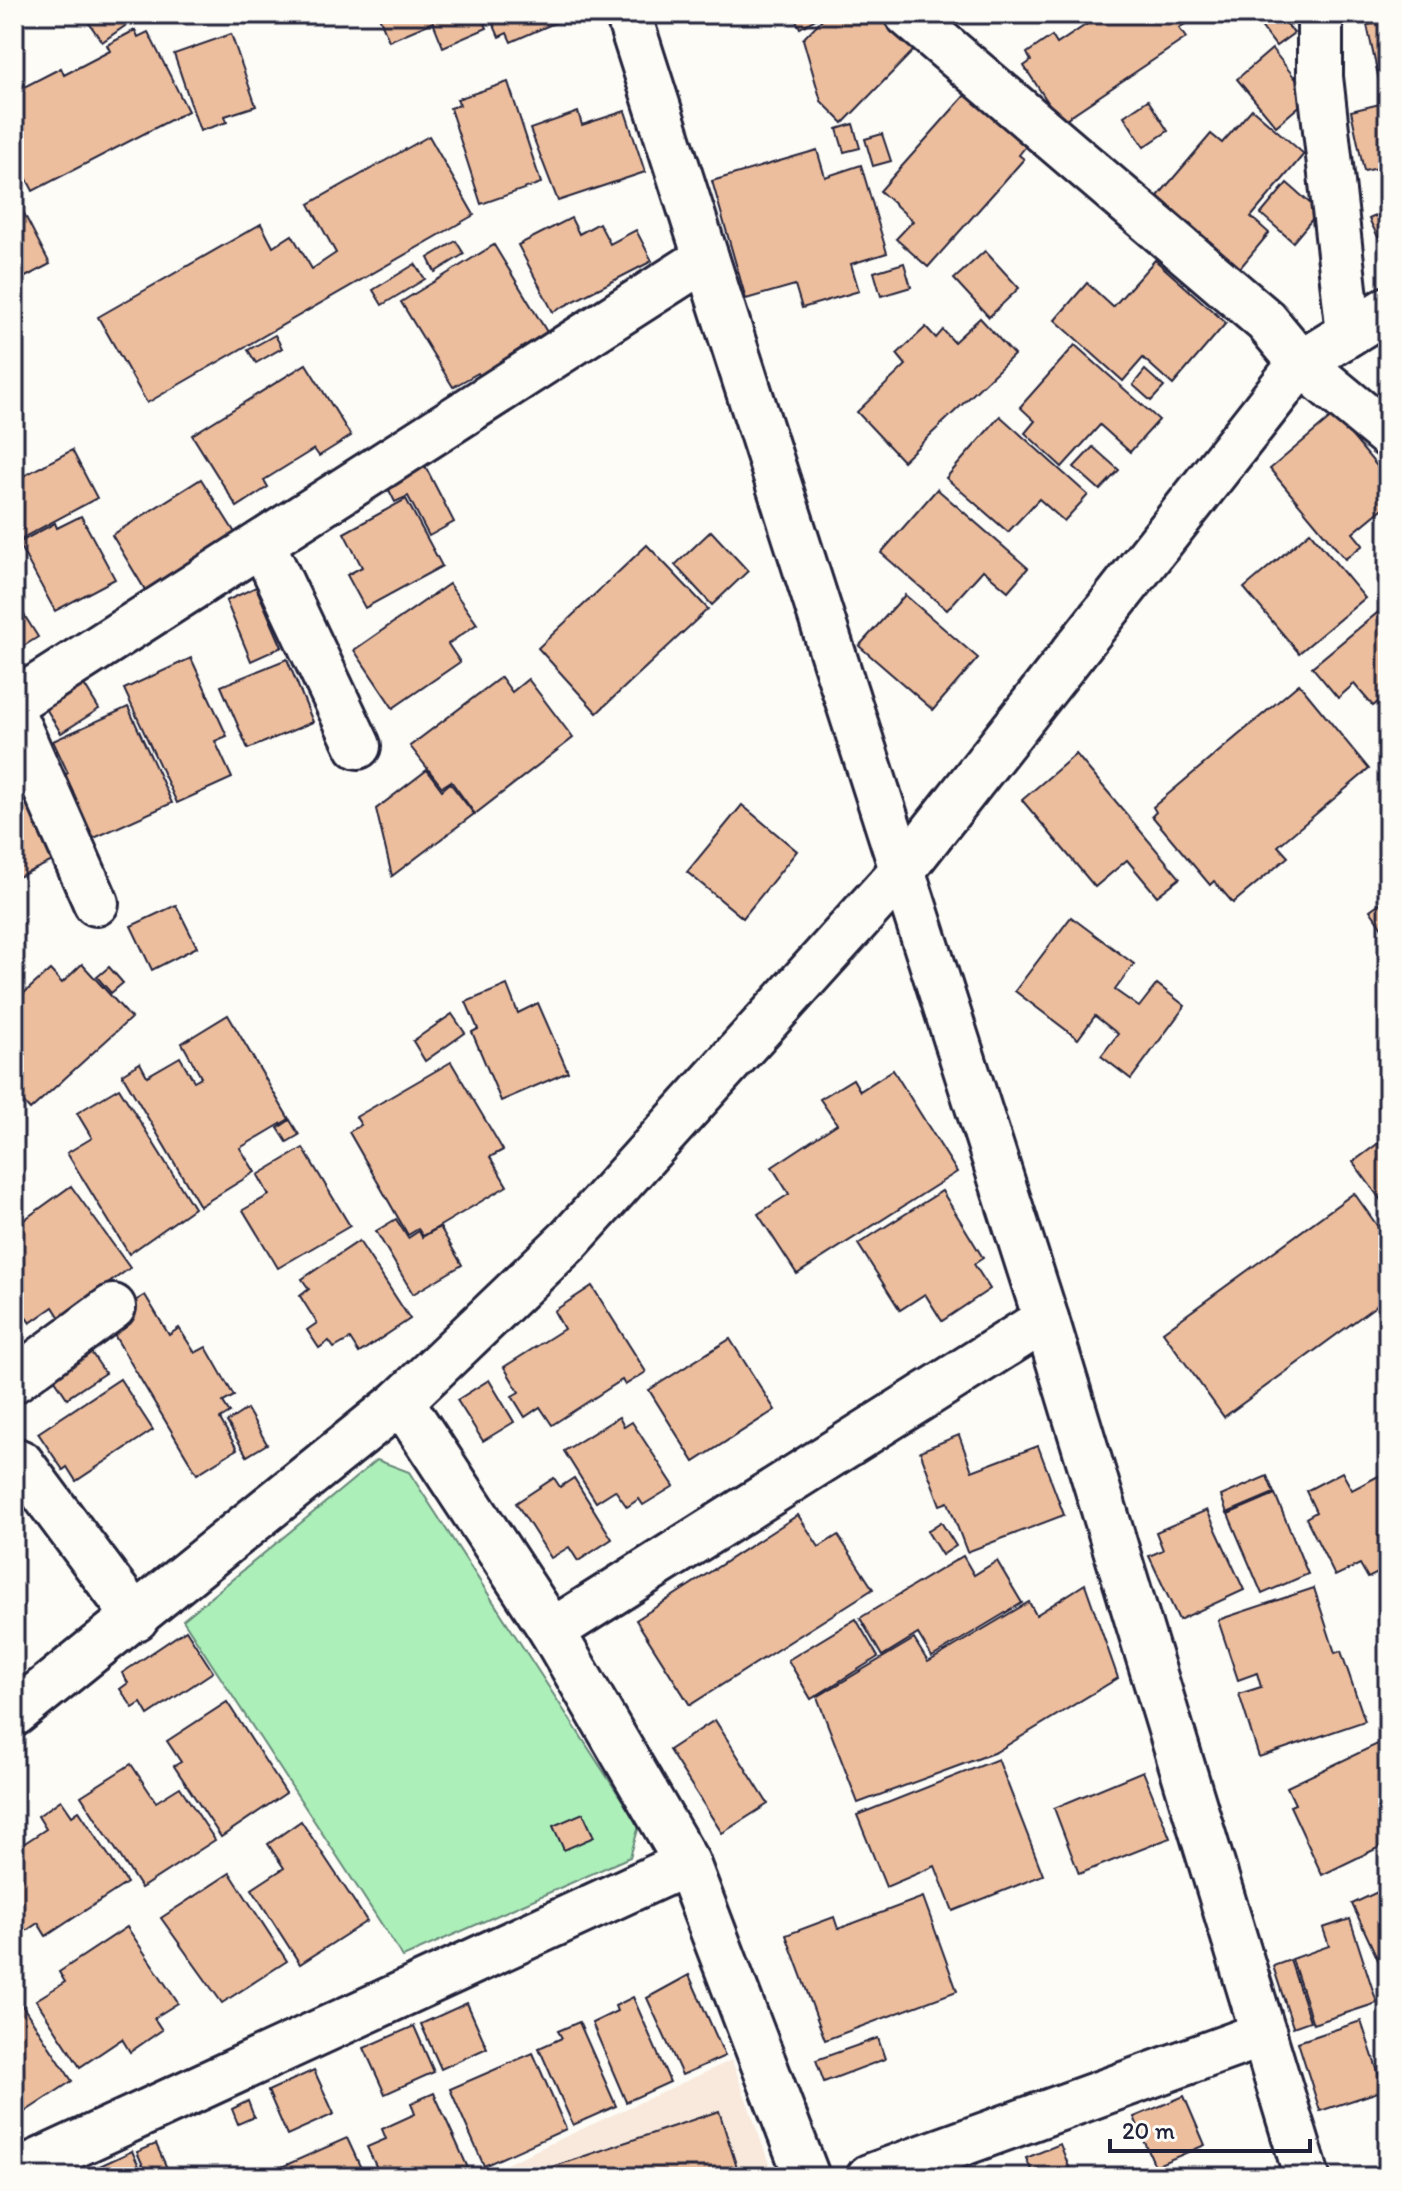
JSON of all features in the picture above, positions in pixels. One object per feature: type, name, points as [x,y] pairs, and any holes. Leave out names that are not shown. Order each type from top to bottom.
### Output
[{"type":"street","points":[[628,14],[1046,1319],[1307,2177]]},
{"type":"street","points":[[907,14],[1266,321],[1301,363],[1388,435]]},
{"type":"street","points":[[1320,14],[1320,77],[1349,333]]},
{"type":"street","points":[[14,702],[706,258]]},
{"type":"street","points":[[14,1714],[401,1401],[570,1239],[902,871],[1301,363],[1388,309]]},
{"type":"street","points":[[262,543],[358,746]]},
{"type":"street","points":[[14,717],[96,903]]},
{"type":"street","points":[[14,1380],[113,1307]]},
{"type":"street","points":[[552,1631],[1046,1319]]},
{"type":"street","points":[[401,1401],[552,1631],[687,1863],[807,2177]]},
{"type":"street","points":[[14,1460],[31,1475],[136,1618]]},
{"type":"street","points":[[14,2173],[687,1863]]},
{"type":"street","points":[[869,2177],[1264,2034]]},
{"type":"shaded area","points":[[732,2060],[774,2177],[478,2177]]},
{"type":"green space","points":[[377,1460],[409,1472],[639,1826],[630,1857],[403,1957],[183,1620]]},
{"type":"building","points":[[83,14],[142,14],[102,42]]},
{"type":"building","points":[[378,14],[481,14],[487,28],[443,47],[433,22],[389,41]]},
{"type":"building","points":[[489,14],[575,14],[511,42],[507,33],[499,37]]},
{"type":"building","points":[[793,14],[824,14],[800,28]]},
{"type":"building","points":[[827,14],[875,14],[891,30],[896,26],[917,47],[843,123],[821,101],[803,39]]},
{"type":"building","points":[[1102,14],[1190,14],[1193,19],[1179,28],[1186,38],[1061,122],[1024,66],[1031,61],[1027,53],[1052,36],[1057,44]]},
{"type":"building","points":[[1273,14],[1278,14],[1294,33],[1276,46],[1260,25]]},
{"type":"building","points":[[1373,14],[1388,14],[1388,166],[1364,171],[1351,111],[1384,103],[1367,25],[1375,23]]},
{"type":"building","points":[[135,30],[138,37],[148,32],[188,111],[33,191],[14,154],[14,92],[61,68],[64,75],[110,51],[107,45]]},
{"type":"building","points":[[231,34],[256,106],[225,116],[227,122],[200,131],[174,54]]},
{"type":"building","points":[[1272,49],[1310,97],[1276,126],[1237,79]]},
{"type":"building","points":[[508,82],[541,183],[481,204],[450,108],[460,105],[457,99]]},
{"type":"building","points":[[966,94],[1026,146],[1019,155],[1024,159],[928,267],[896,239],[913,221],[880,191]]},
{"type":"building","points":[[1148,100],[1168,131],[1144,147],[1124,116]]},
{"type":"building","points":[[1252,109],[1304,154],[1251,217],[1269,233],[1240,268],[1158,196],[1211,134],[1222,143]]},
{"type":"building","points":[[625,111],[645,172],[558,201],[530,129],[578,112],[582,125]]},
{"type":"building","points":[[853,124],[860,148],[844,152],[837,129]]},
{"type":"building","points":[[882,134],[891,161],[873,166],[865,139]]},
{"type":"building","points":[[429,136],[474,215],[147,403],[98,317],[261,224],[273,247],[292,235],[312,269],[336,253],[309,204]]},
{"type":"building","points":[[817,150],[825,177],[861,165],[887,253],[851,264],[859,291],[802,308],[795,285],[746,299],[712,181]]},
{"type":"building","points":[[1287,183],[1319,211],[1293,242],[1261,214]]},
{"type":"building","points":[[14,194],[50,264],[14,283]]},
{"type":"building","points":[[1388,210],[1388,232],[1378,237],[1369,219]]},
{"type":"building","points":[[571,218],[579,234],[599,223],[610,244],[636,230],[652,261],[553,312],[518,245]]},
{"type":"building","points":[[456,241],[464,254],[435,272],[428,258]]},
{"type":"building","points":[[494,245],[550,337],[482,380],[478,373],[453,387],[401,302]]},
{"type":"building","points":[[985,251],[1019,288],[989,317],[954,279]]},
{"type":"building","points":[[1155,260],[1226,323],[1173,385],[1143,358],[1123,381],[1055,320],[1087,283],[1113,307]]},
{"type":"building","points":[[904,263],[911,287],[881,296],[874,272]]},
{"type":"building","points":[[415,264],[425,279],[382,305],[373,290]]},
{"type":"building","points":[[980,318],[1014,355],[903,461],[857,412],[906,365],[897,354],[926,327],[936,338],[943,330],[954,342]]},
{"type":"building","points":[[275,335],[282,348],[256,363],[248,350]]},
{"type":"building","points":[[1075,345],[1159,420],[1130,452],[1100,425],[1062,467],[1025,433],[1035,421],[1020,407]]},
{"type":"building","points":[[306,364],[351,436],[319,456],[314,449],[264,480],[268,487],[237,507],[192,435]]},
{"type":"building","points":[[1145,370],[1164,387],[1151,401],[1133,385]]},
{"type":"building","points":[[1334,415],[1388,479],[1388,504],[1353,533],[1363,545],[1345,559],[1270,469]]},
{"type":"building","points":[[1000,416],[1088,495],[1064,521],[1039,499],[1008,532],[946,478]]},
{"type":"building","points":[[1093,447],[1119,470],[1100,490],[1074,467]]},
{"type":"building","points":[[72,450],[97,498],[17,541],[14,535],[14,481]]},
{"type":"building","points":[[422,460],[454,522],[429,536],[408,496],[395,502],[384,480]]},
{"type":"building","points":[[201,479],[237,536],[147,593],[112,535]]},
{"type":"building","points":[[937,489],[1028,568],[1008,591],[983,570],[947,610],[881,553]]},
{"type":"building","points":[[406,499],[442,566],[365,608],[347,575],[362,567],[344,533]]},
{"type":"building","points":[[81,516],[115,579],[55,611],[18,543],[55,523],[57,528]]},
{"type":"building","points":[[711,531],[748,571],[712,605],[675,565]]},
{"type":"building","points":[[1310,532],[1365,598],[1299,653],[1244,588]]},
{"type":"building","points":[[647,545],[708,609],[597,713],[538,648]]},
{"type":"building","points":[[449,584],[477,624],[448,644],[460,662],[393,708],[354,650]]},
{"type":"building","points":[[256,587],[282,647],[251,661],[226,601]]},
{"type":"building","points":[[905,595],[978,658],[933,710],[859,646]]},
{"type":"building","points":[[14,599],[38,637],[14,652]]},
{"type":"building","points":[[1388,604],[1388,694],[1373,706],[1354,684],[1338,698],[1312,667]]},
{"type":"building","points":[[191,658],[227,736],[215,741],[232,778],[177,803],[124,689]]},
{"type":"building","points":[[287,659],[313,722],[248,749],[221,686]]},
{"type":"building","points":[[501,677],[512,692],[528,679],[573,738],[475,814],[451,781],[442,787],[410,746]]},
{"type":"building","points":[[80,678],[99,709],[61,733],[42,702]]},
{"type":"building","points":[[1299,684],[1369,769],[1278,846],[1288,857],[1233,903],[1214,881],[1210,885],[1152,816],[1156,812],[1153,807]]},
{"type":"building","points":[[128,707],[172,803],[92,839],[63,776],[68,773],[53,741]]},
{"type":"building","points":[[1076,754],[1180,878],[1157,896],[1127,860],[1095,887],[1022,800]]},
{"type":"building","points":[[14,766],[57,859],[14,879]]},
{"type":"building","points":[[427,770],[442,790],[450,783],[474,814],[392,876],[376,809]]},
{"type":"building","points":[[742,805],[797,851],[743,918],[687,872]]},
{"type":"building","points":[[1388,897],[1388,937],[1370,910]]},
{"type":"building","points":[[176,905],[197,947],[152,970],[131,926]]},
{"type":"building","points":[[1071,917],[1134,964],[1115,990],[1139,1007],[1157,984],[1185,1006],[1131,1079],[1101,1056],[1118,1034],[1095,1016],[1078,1039],[1015,991]]},
{"type":"building","points":[[82,964],[131,1018],[30,1110],[14,1092],[14,1002],[50,970],[62,983]]},
{"type":"building","points":[[109,967],[123,983],[111,993],[97,977]]},
{"type":"building","points":[[507,985],[518,1013],[538,1003],[568,1072],[501,1101],[472,1032],[478,1029],[466,1002]]},
{"type":"building","points":[[452,1014],[465,1033],[425,1061],[413,1041]]},
{"type":"building","points":[[228,1015],[289,1119],[240,1148],[255,1172],[200,1206],[122,1074],[140,1063],[147,1076],[180,1057],[194,1081],[201,1077],[182,1043]]},
{"type":"building","points":[[451,1062],[503,1150],[490,1157],[507,1186],[423,1236],[418,1229],[408,1235],[349,1132],[361,1125],[356,1117]]},
{"type":"building","points":[[893,1070],[957,1172],[797,1274],[758,1214],[789,1194],[772,1167],[837,1124],[820,1099],[853,1079],[860,1091]]},
{"type":"building","points":[[119,1088],[194,1208],[129,1254],[67,1153],[92,1138],[77,1113]]},
{"type":"building","points":[[290,1120],[299,1135],[287,1142],[278,1128]]},
{"type":"building","points":[[1388,1136],[1388,1210],[1353,1162]]},
{"type":"building","points":[[303,1148],[350,1226],[278,1268],[243,1210],[269,1195],[258,1175]]},
{"type":"building","points":[[71,1186],[130,1268],[60,1318],[53,1307],[30,1323],[14,1300],[14,1227]]},
{"type":"building","points":[[942,1191],[983,1258],[974,1264],[990,1289],[942,1321],[925,1294],[900,1310],[858,1244]]},
{"type":"building","points":[[1354,1193],[1388,1241],[1388,1297],[1224,1417],[1163,1332]]},
{"type":"building","points":[[396,1219],[408,1238],[419,1231],[422,1237],[440,1227],[462,1265],[413,1294],[376,1231]]},
{"type":"building","points":[[359,1241],[410,1319],[359,1353],[350,1339],[334,1348],[329,1341],[319,1348],[307,1330],[317,1323],[300,1296],[309,1289],[302,1279]]},
{"type":"building","points":[[592,1286],[646,1372],[625,1385],[622,1380],[552,1425],[540,1407],[525,1417],[512,1396],[519,1392],[504,1367],[564,1329],[554,1311]]},
{"type":"building","points":[[145,1295],[169,1335],[179,1328],[195,1353],[206,1347],[234,1396],[223,1402],[230,1413],[220,1419],[237,1449],[197,1474],[110,1328],[123,1308]]},
{"type":"building","points":[[730,1339],[775,1410],[694,1462],[649,1390]]},
{"type":"building","points":[[89,1349],[105,1373],[67,1398],[51,1374]]},
{"type":"building","points":[[120,1379],[153,1430],[76,1481],[67,1467],[63,1470],[38,1433]]},
{"type":"building","points":[[489,1380],[514,1422],[483,1441],[457,1400]]},
{"type":"building","points":[[247,1409],[267,1444],[247,1456],[227,1422]]},
{"type":"building","points":[[619,1417],[624,1427],[632,1422],[674,1486],[643,1505],[639,1499],[627,1507],[615,1490],[596,1502],[564,1451]]},
{"type":"building","points":[[959,1435],[972,1471],[1038,1446],[1064,1515],[967,1552],[948,1502],[940,1505],[920,1451]]},
{"type":"building","points":[[1388,1471],[1388,1568],[1368,1578],[1360,1564],[1335,1576],[1306,1518],[1316,1512],[1306,1491],[1342,1472],[1352,1490]]},
{"type":"building","points":[[1267,1476],[1274,1493],[1227,1513],[1221,1496]]},
{"type":"building","points":[[554,1478],[560,1487],[574,1478],[612,1539],[578,1561],[569,1547],[551,1558],[516,1503]]},
{"type":"building","points":[[1275,1494],[1308,1574],[1262,1594],[1228,1514]]},
{"type":"building","points":[[1207,1510],[1244,1590],[1179,1620],[1149,1556],[1163,1550],[1156,1532]]},
{"type":"building","points":[[798,1515],[819,1547],[838,1535],[873,1589],[690,1705],[636,1620]]},
{"type":"building","points":[[941,1522],[956,1546],[942,1555],[927,1531]]},
{"type":"building","points":[[963,1556],[974,1575],[997,1561],[1022,1603],[932,1657],[918,1634],[882,1656],[860,1618]]},
{"type":"building","points":[[1085,1584],[1118,1678],[996,1752],[858,1803],[817,1697],[914,1639],[928,1662],[1029,1602],[1036,1615]]},
{"type":"building","points":[[1314,1588],[1335,1653],[1341,1651],[1365,1721],[1259,1757],[1239,1694],[1261,1687],[1257,1673],[1238,1680],[1218,1620]]},
{"type":"building","points":[[856,1619],[878,1657],[811,1699],[788,1660]]},
{"type":"building","points":[[186,1630],[213,1672],[148,1715],[141,1703],[133,1708],[120,1689],[128,1683],[122,1673]]},
{"type":"building","points":[[227,1702],[286,1793],[221,1837],[174,1766],[181,1762],[167,1741]]},
{"type":"building","points":[[715,1720],[768,1804],[722,1833],[669,1750]]},
{"type":"building","points":[[1388,1739],[1388,1843],[1322,1875],[1290,1806],[1295,1804],[1287,1787]]},
{"type":"building","points":[[998,1759],[1043,1875],[953,1911],[935,1866],[886,1887],[857,1815]]},
{"type":"building","points":[[131,1764],[156,1802],[180,1787],[215,1840],[141,1888],[81,1796]]},
{"type":"building","points":[[1143,1771],[1170,1838],[1079,1874],[1054,1808]]},
{"type":"building","points":[[61,1800],[72,1816],[79,1811],[127,1883],[46,1936],[38,1923],[14,1939],[14,1850],[46,1829],[38,1816]]},
{"type":"building","points":[[583,1813],[594,1837],[564,1850],[553,1826]]},
{"type":"building","points":[[301,1821],[367,1921],[300,1964],[252,1889],[284,1868],[268,1844]]},
{"type":"building","points":[[230,1873],[287,1961],[222,2003],[161,1918]]},
{"type":"building","points":[[1388,1887],[1388,1981],[1352,1904]]},
{"type":"building","points":[[923,1897],[957,1991],[825,2040],[786,1935],[834,1917],[838,1929]]},
{"type":"building","points":[[1350,1919],[1377,2003],[1313,2024],[1292,1959],[1329,1946],[1323,1928]]},
{"type":"building","points":[[127,1927],[178,2003],[154,2018],[162,2030],[130,2052],[122,2039],[80,2067],[36,2000],[65,1982],[59,1972]]},
{"type":"building","points":[[1290,1960],[1310,2021],[1293,2027],[1273,1966]]},
{"type":"building","points":[[689,1975],[725,2056],[682,2075],[647,1998]]},
{"type":"building","points":[[633,1997],[670,2082],[626,2102],[592,2023],[617,2011],[615,2006]]},
{"type":"building","points":[[18,1999],[72,2081],[14,2119],[14,2002]]},
{"type":"building","points":[[467,2003],[487,2048],[441,2069],[421,2024]]},
{"type":"building","points":[[1361,2021],[1384,2090],[1320,2111],[1298,2042]]},
{"type":"building","points":[[579,2022],[616,2106],[573,2125],[539,2048],[562,2038],[558,2031]]},
{"type":"building","points":[[414,2026],[434,2072],[385,2094],[364,2048]]},
{"type":"building","points":[[878,2038],[885,2059],[824,2082],[816,2060]]},
{"type":"building","points":[[533,2053],[566,2129],[484,2166],[450,2089]]},
{"type":"building","points":[[314,2070],[334,2114],[287,2135],[268,2091]]},
{"type":"building","points":[[434,2093],[468,2168],[448,2177],[381,2177],[367,2147],[386,2139],[382,2129],[415,2114],[411,2103]]},
{"type":"building","points":[[1184,2096],[1205,2145],[1155,2166],[1134,2117]]},
{"type":"building","points":[[248,2101],[254,2117],[238,2124],[232,2109]]},
{"type":"building","points":[[719,2111],[740,2177],[522,2177]]},
{"type":"building","points":[[347,2138],[365,2177],[272,2177],[270,2172]]},
{"type":"building","points":[[156,2144],[171,2177],[148,2177],[137,2152]]},
{"type":"building","points":[[1060,2144],[1073,2177],[1034,2177],[1026,2158]]},
{"type":"building","points":[[132,2151],[144,2177],[76,2177]]}]
